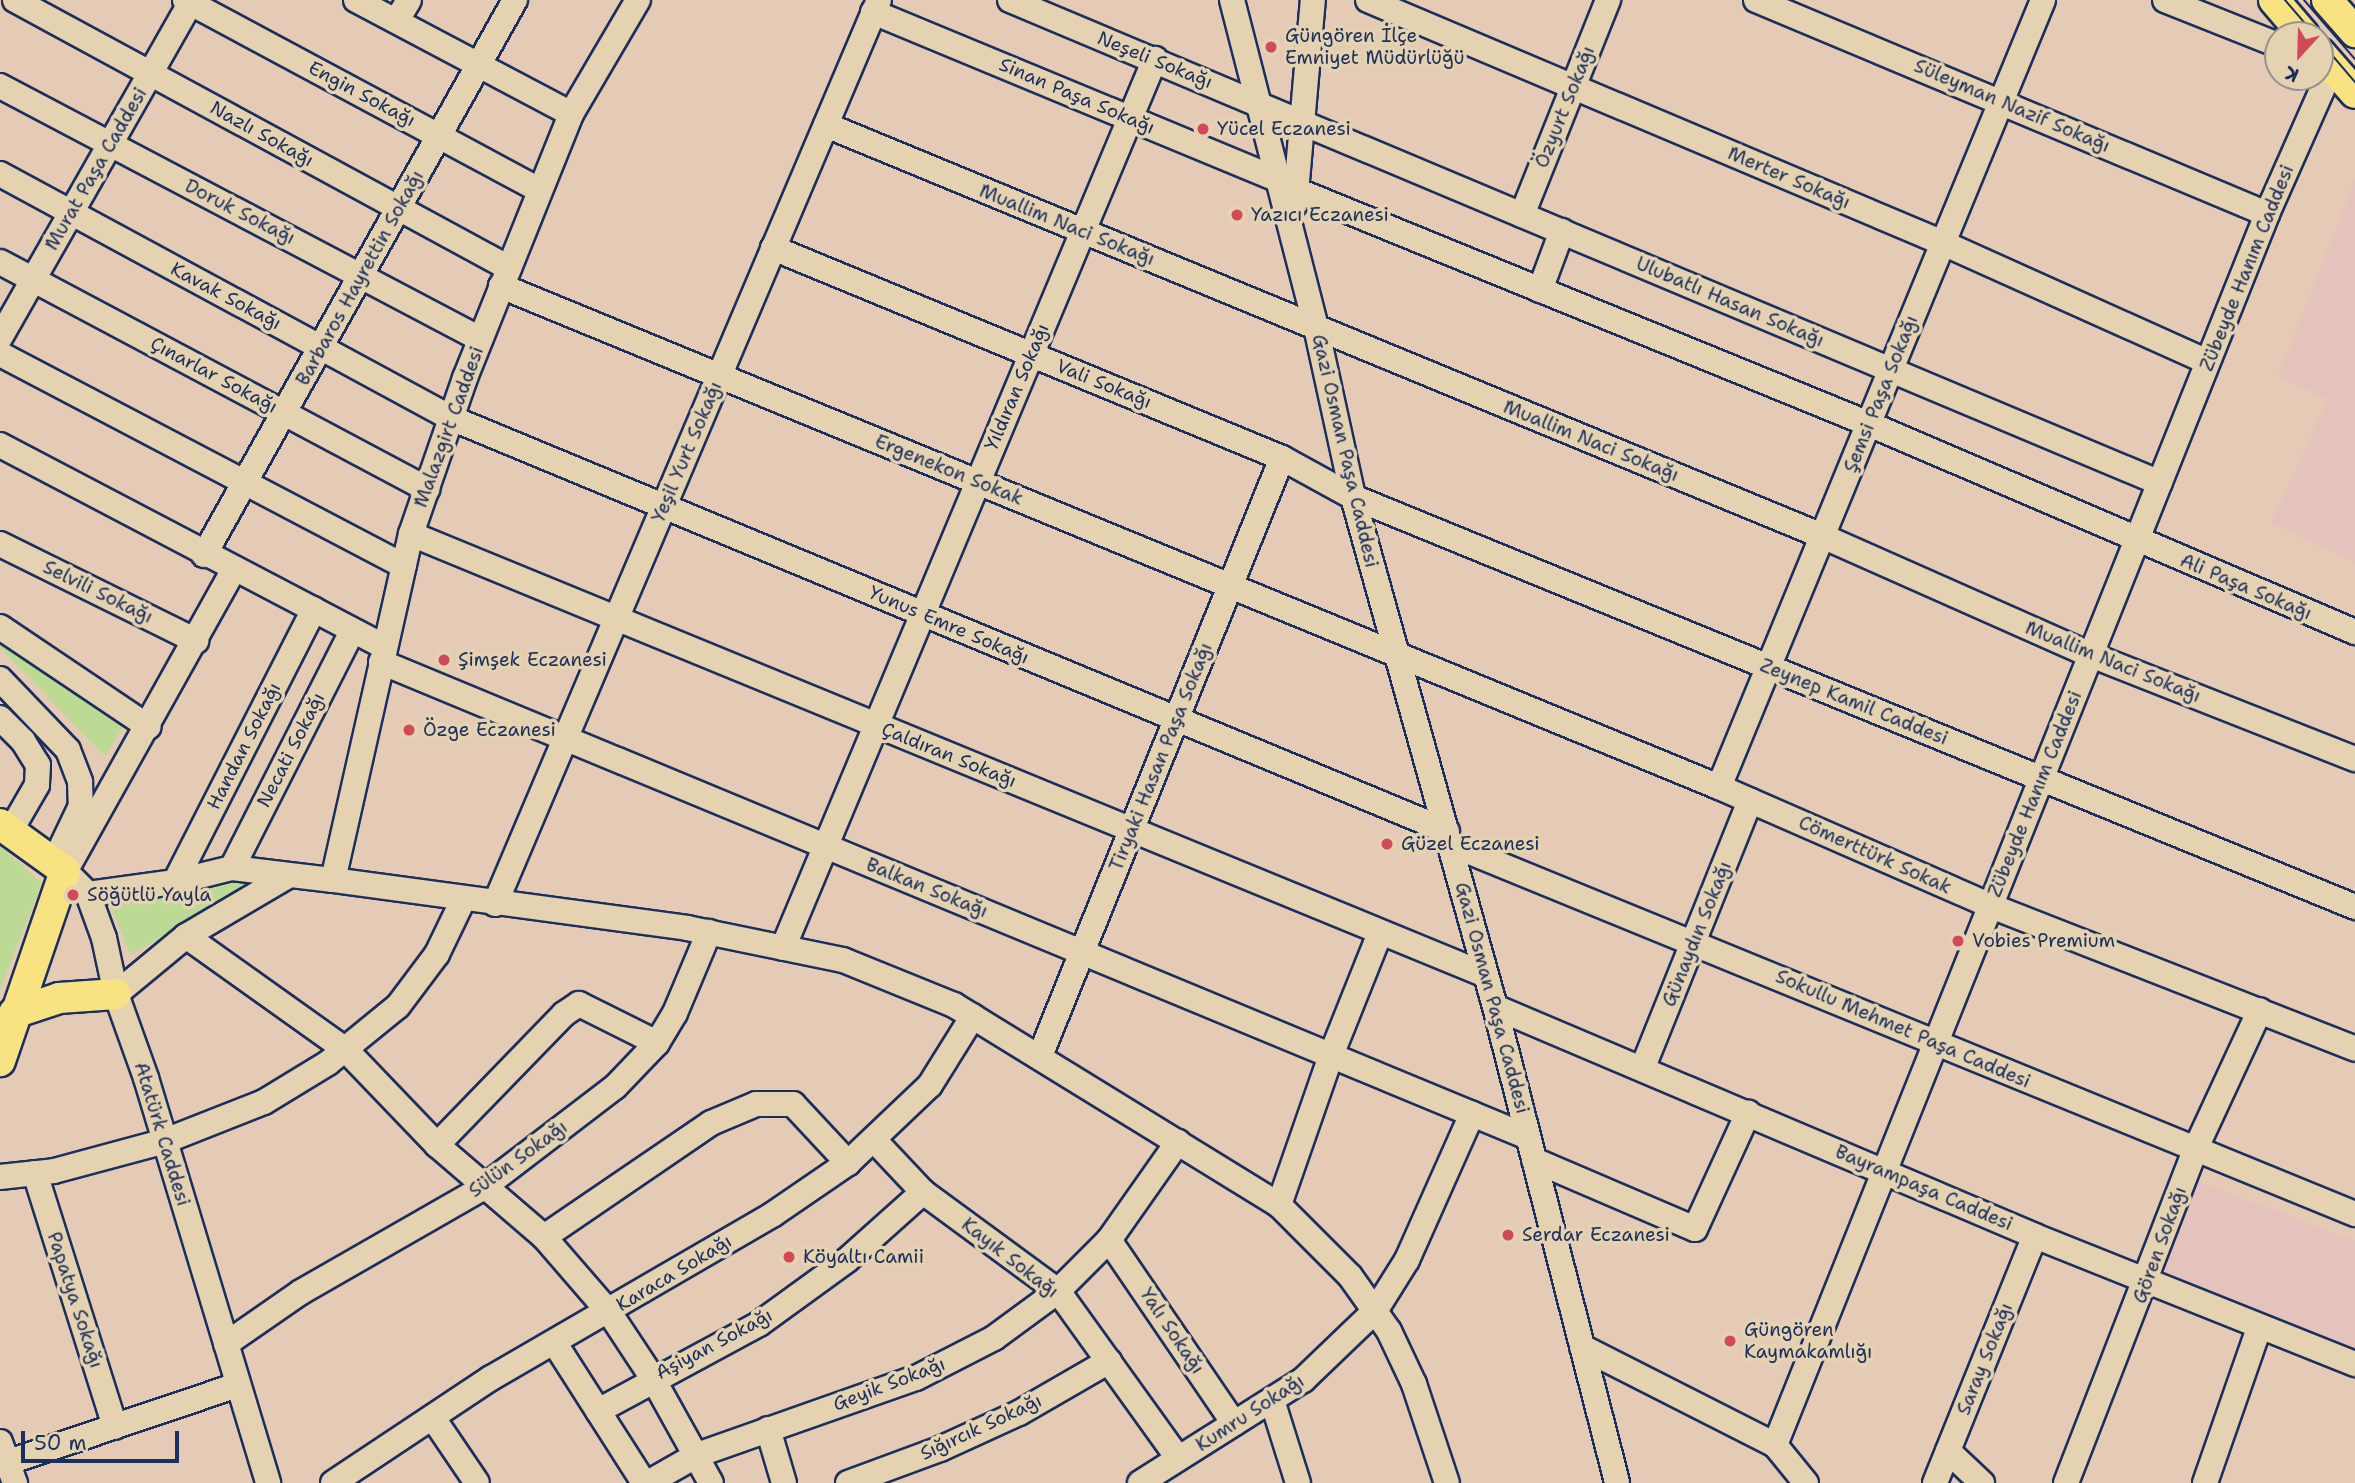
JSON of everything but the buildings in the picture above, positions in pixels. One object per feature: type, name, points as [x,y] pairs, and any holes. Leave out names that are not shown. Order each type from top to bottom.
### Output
[{"type":"main road","points":[[2274,0],[2292,21]]},
{"type":"main road","points":[[2327,0],[2355,32]]},
{"type":"main road","points":[[2334,71],[2355,93]]},
{"type":"main road","name":"Atatürk Caddesi","points":[[5,827],[59,867]]},
{"type":"main road","points":[[0,1060],[59,867]]},
{"type":"main road","points":[[14,1013],[59,998],[116,994]]},
{"type":"street","name":"Nazlı Sokağı","points":[[15,0],[397,208],[505,277]]},
{"type":"street","points":[[356,0],[403,10],[479,64],[571,114]]},
{"type":"street","name":"Barbaros Hayrettin Sokağı","points":[[204,555],[515,0]]},
{"type":"street","name":"Malazgirt Caddesi","points":[[333,880],[411,534],[538,190],[571,114],[638,0]]},
{"type":"street","name":"Neşeli Sokağı","points":[[1010,0],[1300,121]]},
{"type":"street","points":[[1232,0],[1288,186]]},
{"type":"street","name":"Gazi Osman Paşa Caddesi","points":[[1313,0],[1300,121],[1288,186],[1292,229],[1353,497],[1495,1007],[1617,1483]]},
{"type":"street","name":"Merter Sokağı","points":[[1368,0],[1943,243],[2208,362]]},
{"type":"street","name":"Özyurt Sokağı","points":[[1522,215],[1608,0]]},
{"type":"street","name":"Süleyman Nazif Sokağı","points":[[1756,0],[2002,100],[2267,214]]},
{"type":"street","name":"Şemsi Paşa Sokağı","points":[[1719,787],[2043,0]]},
{"type":"street","points":[[2165,0],[2264,39]]},
{"type":"street","name":"Murat Paşa Caddesi","points":[[0,338],[151,74],[189,1]]},
{"type":"street","name":"Engin Sokağı","points":[[189,1],[538,190]]},
{"type":"street","name":"Sinan Paşa Sokağı","points":[[876,6],[1288,186],[1869,424]]},
{"type":"street","name":"Yeşil Yurt Sokağı","points":[[495,904],[876,6]]},
{"type":"street","name":"Yıldıran Sokağı","points":[[783,948],[1155,59]]},
{"type":"street","name":"Doruk Sokağı","points":[[0,86],[362,274],[481,339]]},
{"type":"street","name":"Zübeyde Hanım Caddesi","points":[[1775,1445],[2267,214],[2313,91]]},
{"type":"street","name":"Ulubatlı Hasan Sokağı","points":[[1300,121],[2160,483]]},
{"type":"street","name":"Muallim Naci Sokağı","points":[[826,125],[1822,536],[2091,654],[2355,759]]},
{"type":"street","name":"Kavak Sokağı","points":[[0,174],[69,214],[322,346],[452,418]]},
{"type":"street","points":[[1540,290],[1562,231]]},
{"type":"street","name":"Vali Sokağı","points":[[774,248],[1282,457],[1353,497]]},
{"type":"street","name":"Çınarlar Sokağı","points":[[0,262],[427,489]]},
{"type":"street","name":"Ergenekon Sokak","points":[[505,277],[719,376],[1397,655]]},
{"type":"street","points":[[0,354],[244,485],[404,566]]},
{"type":"street","name":"Yunus Emre Sokağı","points":[[452,418],[1176,719],[1449,838]]},
{"type":"street","name":"Ali Paşa Sokağı","points":[[1869,424],[2136,541],[2355,632]]},
{"type":"street","name":"Balkan Sokağı","points":[[0,445],[233,571],[314,609],[383,654],[566,739],[1332,1053],[1472,1114],[1531,1149],[1695,1229],[1748,1113]]},
{"type":"street","name":"Tiryaki Hasan Paşa Sokağı","points":[[1040,1056],[1282,457]]},
{"type":"street","name":"Zeynep Kamil Caddesi","points":[[1353,497],[2355,907]]},
{"type":"street","name":"Çaldıran Sokağı","points":[[411,534],[1486,975]]},
{"type":"street","name":"Selvili Sokağı","points":[[0,544],[196,641]]},
{"type":"street","points":[[59,867],[149,727],[233,571]]},
{"type":"street","name":"Handan Sokağı","points":[[175,882],[314,609]]},
{"type":"street","points":[[0,627],[149,727]]},
{"type":"street","name":"Necati Sokağı","points":[[232,868],[351,633]]},
{"type":"street","name":"Cömerttürk Sokak","points":[[1397,655],[1719,787],[1991,906],[2355,1049]]},
{"type":"street","points":[[0,679],[68,750],[80,782],[81,806],[59,867]]},
{"type":"street","points":[[0,718],[23,741],[38,765],[37,785],[5,827]]},
{"type":"street","name":"Günaydın Sokağı","points":[[1643,1066],[1750,801]]},
{"type":"street","name":"Sokullu Mehmet Paşa Caddesi","points":[[1449,838],[1935,1044],[2355,1214]]},
{"type":"street","name":"Atatürk Caddesi","points":[[59,867],[88,894],[116,994],[165,1141],[268,1483]]},
{"type":"street","points":[[88,894],[175,882],[232,868],[333,880],[709,932],[843,960],[973,1016],[1279,1205],[1350,1276],[1375,1311],[1414,1384],[1447,1483]]},
{"type":"street","points":[[116,994],[186,936],[288,876]]},
{"type":"street","points":[[0,1177],[35,1173],[165,1141],[264,1102],[346,1050],[398,1006],[438,954],[463,900]]},
{"type":"street","name":"Sülün Sokağı","points":[[226,1344],[301,1292],[484,1187],[615,1087],[657,1043],[675,1013],[709,932]]},
{"type":"street","points":[[1279,1205],[1332,1053],[1380,933]]},
{"type":"street","points":[[186,936],[346,1050],[437,1145],[544,1237],[609,1312],[652,1377],[711,1483]]},
{"type":"street","points":[[437,1145],[564,1014],[579,1004],[657,1043]]},
{"type":"street","name":"Bayrampaşa Caddesi","points":[[1495,1007],[1643,1066],[2035,1236],[2259,1328],[2355,1364]]},
{"type":"street","name":"Gören Sokağı","points":[[2066,1483],[2148,1281],[2195,1150],[2260,1010]]},
{"type":"street","name":"Karaca Sokağı","points":[[333,1483],[554,1342],[772,1215],[848,1163],[930,1085],[973,1016]]},
{"type":"street","points":[[544,1237],[711,1123],[756,1104],[793,1104],[848,1163]]},
{"type":"street","name":"Kumru Sokağı","points":[[1148,1481],[1178,1458],[1303,1380],[1375,1311],[1408,1260],[1472,1114]]},
{"type":"street","name":"Kayık Sokağı","points":[[874,1141],[923,1192],[1058,1291],[1178,1458]]},
{"type":"street","name":"Geyik Sokağı","points":[[646,1483],[697,1455],[916,1378],[994,1338],[1058,1291],[1110,1240],[1178,1142]]},
{"type":"street","name":"Papatya Sokağı","points":[[35,1173],[115,1427]]},
{"type":"street","name":"Aşiyan Sokağı","points":[[598,1411],[652,1377],[759,1324],[847,1260],[923,1192]]},
{"type":"street","name":"Saray Sokağı","points":[[1935,1483],[2035,1236]]},
{"type":"street","name":"Yalı Sokağı","points":[[1110,1240],[1234,1423]]},
{"type":"street","points":[[2205,1483],[2259,1328]]},
{"type":"street","points":[[554,1342],[646,1483]]},
{"type":"street","points":[[1582,1347],[1775,1445],[1806,1483]]},
{"type":"street","name":"Sığırcık Sokağı","points":[[848,1483],[940,1449],[1019,1413],[1109,1361]]},
{"type":"street","points":[[6,1463],[238,1385]]},
{"type":"street","points":[[1272,1400],[1298,1483]]},
{"type":"street","points":[[433,1418],[477,1483]]},
{"type":"street","points":[[768,1429],[784,1483]]},
{"type":"street","points":[[1948,1451],[1982,1483]]},
{"type":"shaded area","points":[[2355,180],[2355,562],[2271,523],[2328,399],[2278,377]]},
{"type":"shaded area","points":[[2197,1181],[2355,1241],[2355,1351],[2161,1277]]},
{"type":"green space","points":[[0,633],[127,720],[105,756],[0,648]]},
{"type":"green space","points":[[0,846],[42,883],[0,990]]},
{"type":"green space","points":[[242,881],[244,888],[131,955],[106,896]]},
{"type":"tram line","points":[[2285,0],[2303,21]]},
{"type":"tram line","points":[[2304,0],[2355,59]]},
{"type":"tram line","points":[[2334,57],[2355,82]]},
{"type":"place","name":"Güngören İlçe Emniyet Müdürlüğü","points":[[1271,47]]},
{"type":"place","name":"Yücel Eczanesi","points":[[1203,129]]},
{"type":"place","name":"Yazıcı Eczanesi","points":[[1237,215]]},
{"type":"place","name":"Şimşek Eczanesi","points":[[444,660]]},
{"type":"place","name":"Özge Eczanesi","points":[[409,730]]},
{"type":"place","name":"Güzel Eczanesi","points":[[1387,844]]},
{"type":"place","name":"Söğütlü Yayla","points":[[73,895]]},
{"type":"place","name":"Vobies Premium","points":[[1958,941]]},
{"type":"place","name":"Serdar Eczanesi","points":[[1508,1235]]},
{"type":"place","name":"Köyaltı Camii","points":[[789,1257]]},
{"type":"place","name":"Güngören Kaymakamlığı","points":[[1730,1341]]}]
